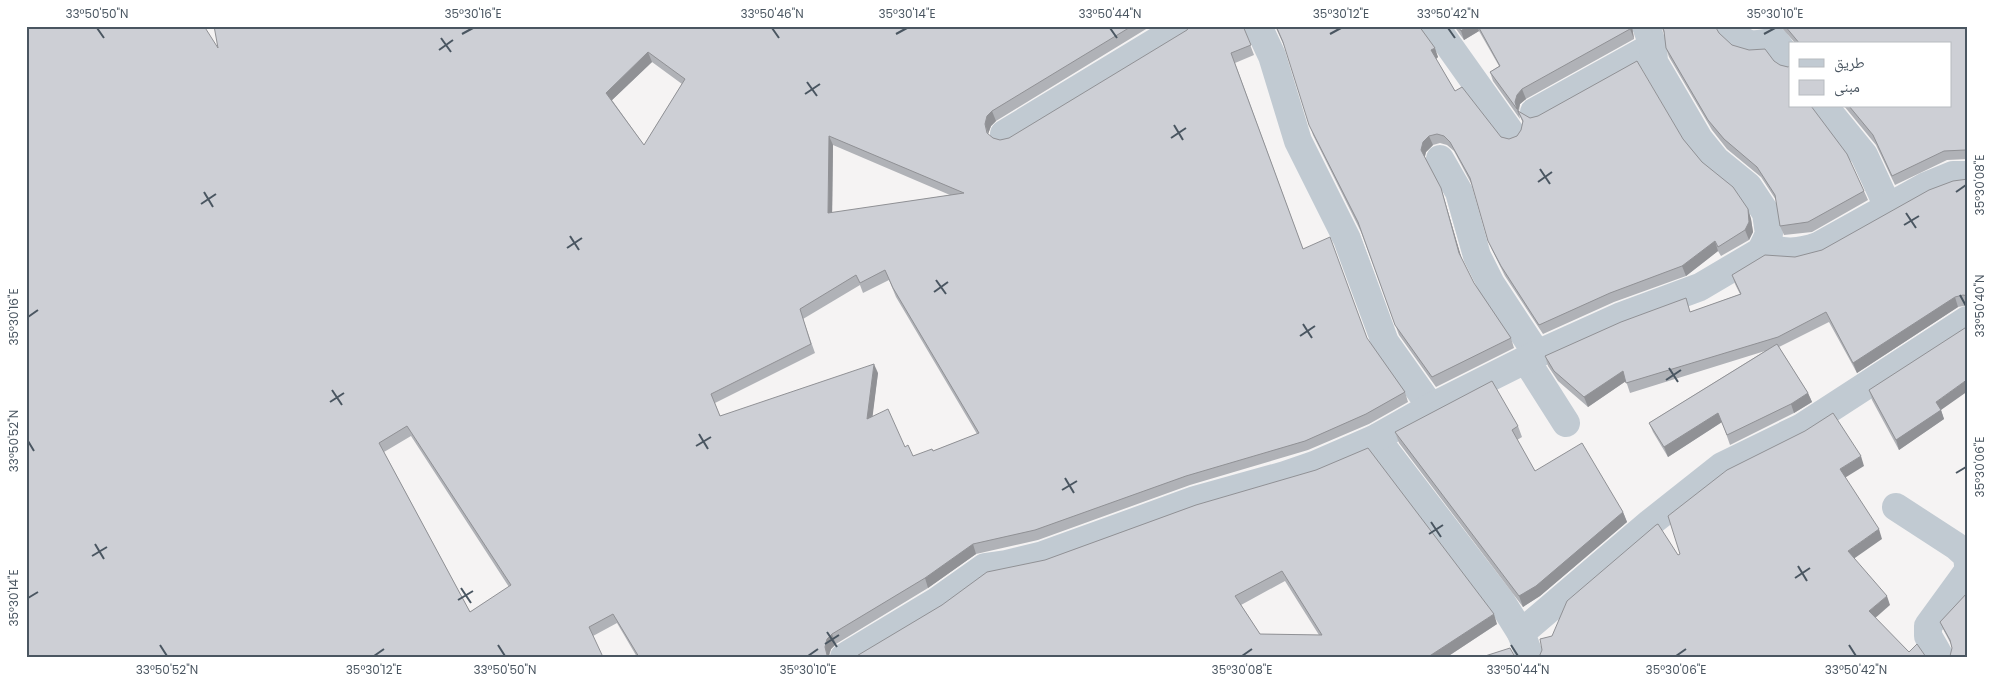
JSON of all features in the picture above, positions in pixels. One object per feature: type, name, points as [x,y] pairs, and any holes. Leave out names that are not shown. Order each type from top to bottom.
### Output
[{"type":"street","points":[[1004,134],[1152,34],[1182,26]]},
{"type":"street","points":[[1258,26],[1272,56],[1298,140],[1347,238],[1385,342],[1431,407]]},
{"type":"street","points":[[1435,26],[1511,133]]},
{"type":"street","points":[[1730,26],[1739,40],[1753,45],[1775,41],[1789,60]]},
{"type":"street","points":[[844,657],[937,600],[985,566],[1006,564],[1072,546],[1195,500],[1285,475],[1376,438],[1431,407],[1532,357],[1620,317],[1700,287],[1737,267],[1761,251],[1769,234],[1766,213],[1748,186],[1716,160],[1699,139],[1654,62],[1650,36],[1534,112]]},
{"type":"street","points":[[1826,108],[1864,155],[1888,207]]},
{"type":"street","points":[[1440,159],[1459,192],[1477,256],[1566,423]]},
{"type":"street","points":[[1763,247],[1778,251],[1804,251],[1818,246],[1926,186],[1953,175],[1968,175]]},
{"type":"street","points":[[1376,438],[1501,602],[1525,645],[1650,523],[1722,466],[1802,427],[1967,320]]},
{"type":"street","points":[[1896,507],[1956,546],[1967,556],[1968,565]]},
{"type":"street","points":[[1940,657],[1928,636],[1928,626],[1968,571]]},
{"type":"building","points":[[26,26],[204,26],[218,48],[214,26],[593,26],[596,29],[598,26],[1132,26],[992,111],[987,116],[985,124],[987,133],[993,138],[1000,140],[1009,138],[1187,30],[1190,26],[1243,26],[1251,45],[1231,53],[1303,249],[1330,237],[1367,338],[1405,392],[1366,414],[1305,441],[1186,476],[1035,530],[973,544],[925,578],[832,634],[827,639],[825,647],[829,657],[639,657],[613,614],[589,627],[603,657],[26,657]],"holes":[[[648,52],[685,79],[644,145],[606,93]],[[829,136],[964,193],[828,213]],[[885,270],[893,288],[979,433],[933,451],[932,449],[913,456],[908,445],[905,447],[888,409],[867,419],[874,364],[720,416],[711,394],[811,344],[800,309],[856,275],[860,283]],[[407,426],[511,585],[470,612],[379,443]]]},
{"type":"building","points":[[1276,26],[1419,26],[1435,48],[1431,50],[1455,91],[1462,87],[1501,137],[1509,139],[1517,136],[1521,130],[1523,121],[1518,111],[1530,118],[1538,116],[1637,61],[1683,139],[1702,162],[1733,187],[1748,209],[1749,222],[1745,230],[1718,247],[1715,241],[1682,266],[1610,293],[1539,325],[1501,266],[1488,241],[1470,178],[1450,142],[1444,136],[1437,134],[1429,136],[1423,142],[1421,150],[1441,188],[1459,253],[1474,283],[1511,338],[1432,377],[1395,325],[1358,222],[1309,125],[1283,42]]},
{"type":"building","points":[[1458,26],[1467,26],[1461,31]]},
{"type":"building","points":[[1478,26],[1630,26],[1630,29],[1522,89],[1517,95],[1515,102],[1517,109],[1490,72],[1500,66]]},
{"type":"building","points":[[1662,26],[1715,26],[1719,33],[1732,45],[1749,50],[1765,49],[1774,61],[1780,65],[1789,66],[1789,108],[1812,108],[1847,154],[1864,191],[1808,222],[1780,226],[1775,195],[1757,167],[1724,139],[1708,120],[1666,48]]},
{"type":"building","points":[[1785,26],[1968,26],[1968,151],[1944,151],[1892,176],[1873,135],[1851,108],[1952,108],[1952,42],[1798,42]]},
{"type":"building","points":[[1968,179],[1968,296],[1955,297],[1853,363],[1826,312],[1778,337],[1626,383],[1623,371],[1584,397],[1554,371],[1545,356],[1621,322],[1686,298],[1690,312],[1741,294],[1732,275],[1765,255],[1795,257],[1822,250],[1929,190],[1953,181]]},
{"type":"building","points":[[1968,326],[1968,379],[1936,402],[1941,410],[1896,440],[1869,390]]},
{"type":"building","points":[[1777,344],[1808,393],[1791,404],[1727,435],[1718,413],[1664,447],[1649,423]]},
{"type":"building","points":[[1492,381],[1518,426],[1512,430],[1535,471],[1582,443],[1623,512],[1536,586],[1519,596],[1395,432]]},
{"type":"building","points":[[1833,413],[1861,456],[1840,469],[1879,529],[1848,551],[1887,596],[1869,611],[1909,652],[1917,644],[1926,657],[1539,657],[1542,650],[1540,639],[1552,636],[1567,601],[1656,525],[1658,524],[1678,555],[1680,554],[1668,516],[1727,470],[1805,431]]},
{"type":"building","points":[[1368,448],[1494,614],[1428,657],[855,657],[942,605],[987,572],[1045,560],[1196,505],[1316,470]],"holes":[[[1282,571],[1322,635],[1260,634],[1235,596]]]},
{"type":"building","points":[[1968,592],[1968,657],[1948,657],[1952,648],[1950,640],[1940,622]]},
{"type":"building","points":[[1510,648],[1515,657],[1482,657]]}]
